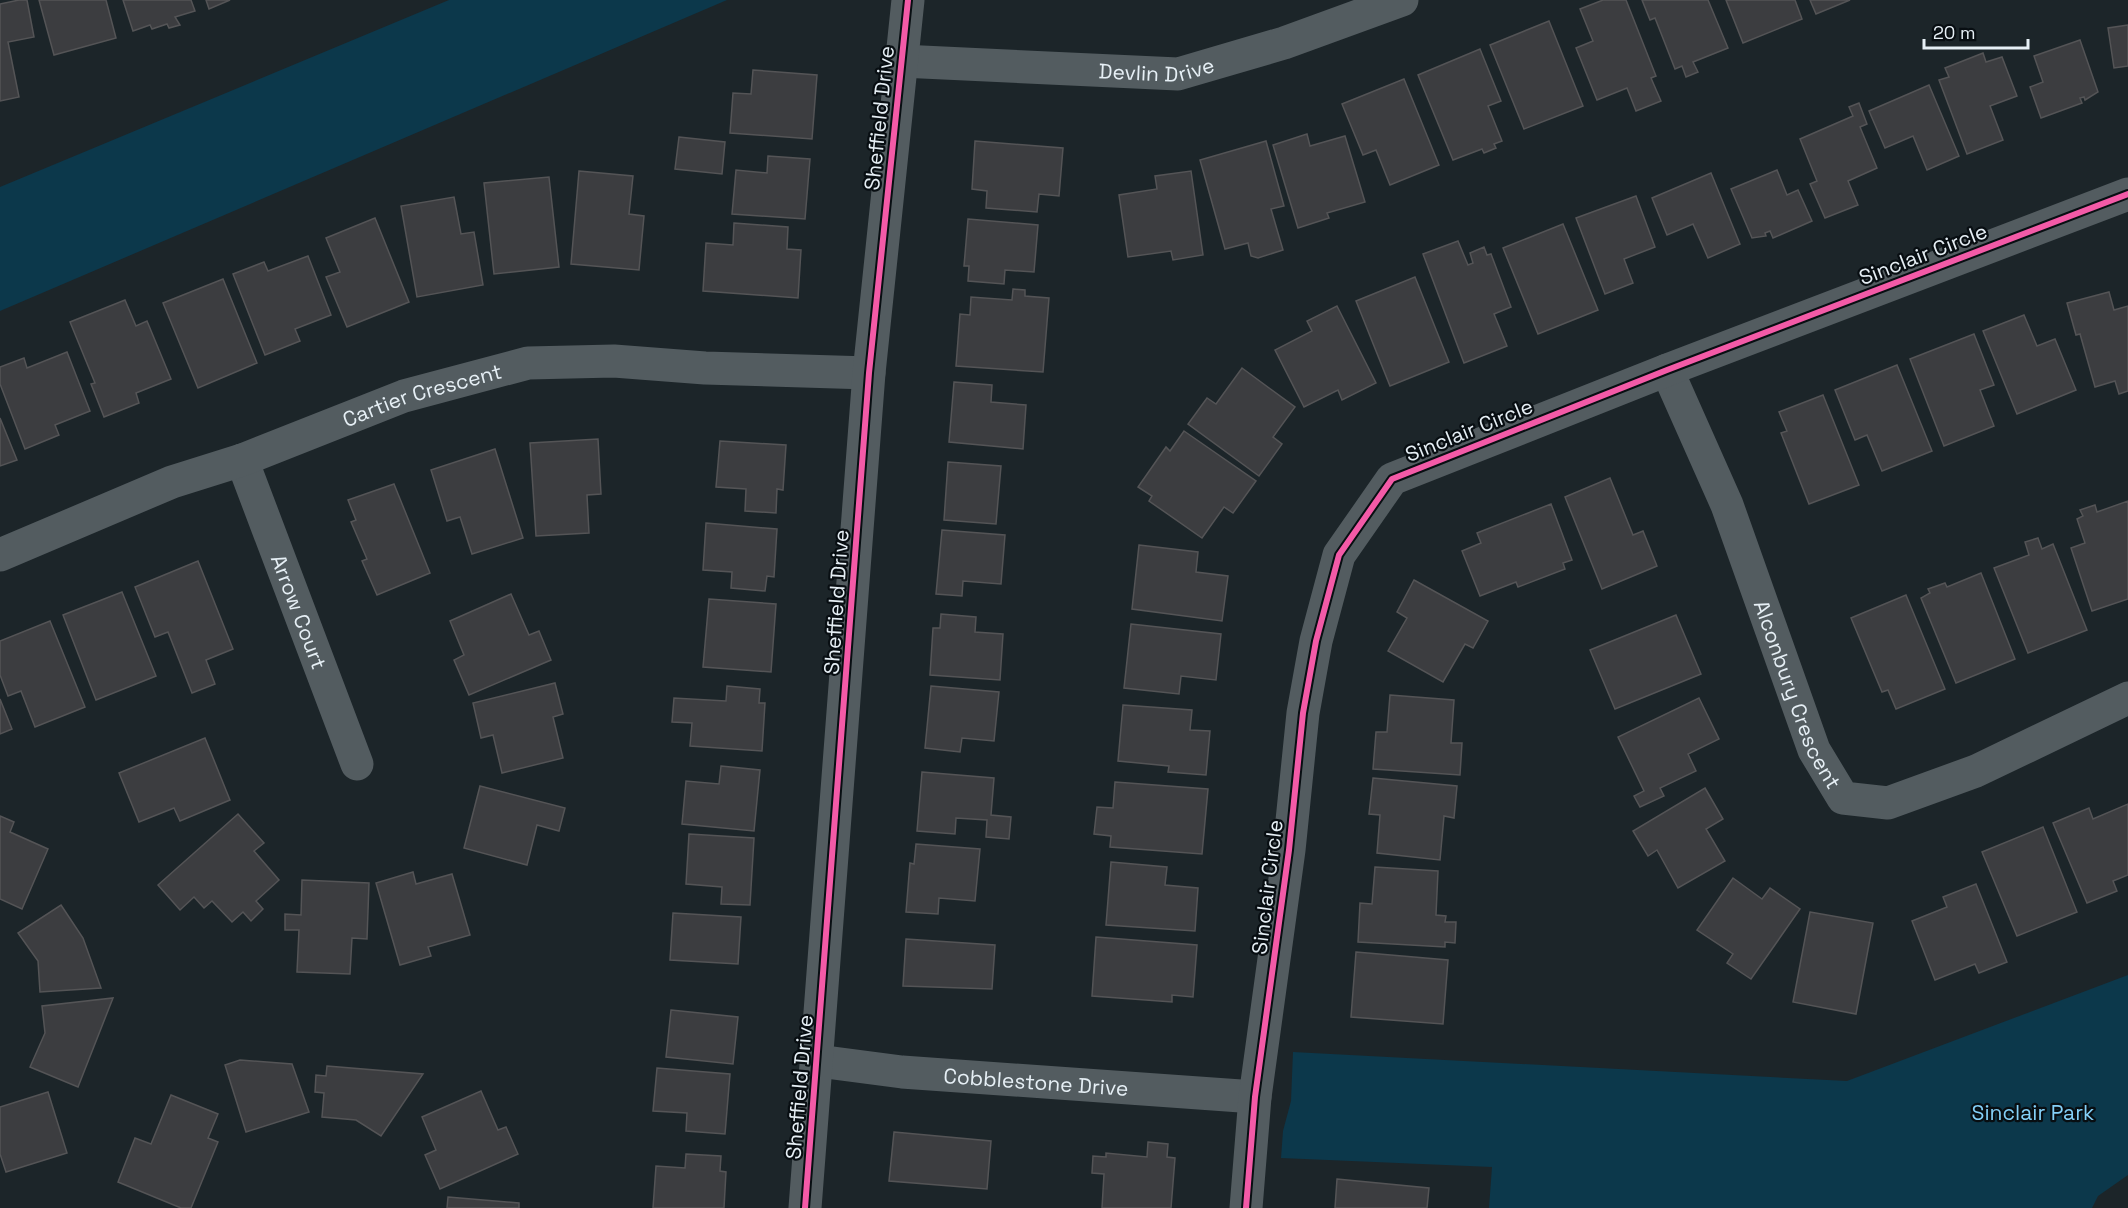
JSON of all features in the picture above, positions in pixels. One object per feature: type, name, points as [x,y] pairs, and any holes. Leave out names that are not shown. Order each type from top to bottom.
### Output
[{"type":"street","name":"Sheffield Drive","points":[[805,1208],[869,373],[908,0]]},
{"type":"street","name":"Devlin Drive","points":[[901,61],[1178,74],[1284,43],[1402,0]]},
{"type":"street","name":"Sinclair Circle","points":[[1246,1208],[1255,1097],[1289,850],[1303,713],[1316,641],[1340,555],[1392,479],[1667,370],[2128,194]]},
{"type":"street","name":"Cartier Crescent","points":[[0,555],[172,482],[242,460],[404,396],[528,363],[614,361],[705,369],[869,373]]},
{"type":"street","name":"Alconbury Crescent","points":[[1667,370],[1727,505],[1814,750],[1843,798],[1888,803],[1976,771],[2128,698]]},
{"type":"street","name":"Arrow Court","points":[[242,460],[357,764]]},
{"type":"street","name":"Cobblestone Drive","points":[[818,1061],[902,1072],[1255,1097]]},
{"type":"green space","points":[[449,0],[727,0],[0,311],[0,187]]},
{"type":"green space","name":"Sinclair Park","points":[[2128,975],[2128,1175],[2098,1196],[2092,1208],[1489,1208],[1492,1167],[1281,1158],[1283,1131],[1291,1101],[1293,1052],[1847,1081]]},
{"type":"building","points":[[27,0],[34,37],[8,42],[19,97],[0,101],[0,4]]},
{"type":"building","points":[[39,0],[106,0],[116,38],[54,55]]},
{"type":"building","points":[[123,0],[191,0],[195,11],[175,17],[180,25],[169,28],[167,24],[152,29],[150,25],[133,31]]},
{"type":"building","points":[[206,0],[230,0],[209,9]]},
{"type":"building","points":[[1603,0],[1626,0],[1656,76],[1651,78],[1661,101],[1636,111],[1627,88],[1597,100],[1576,48],[1593,41],[1580,9]]},
{"type":"building","points":[[1642,0],[1708,0],[1728,48],[1693,62],[1698,72],[1686,77],[1682,66],[1675,69],[1655,18],[1650,20]]},
{"type":"building","points":[[1726,0],[1795,0],[1802,19],[1743,43]]},
{"type":"building","points":[[1810,0],[1850,0],[1816,14]]},
{"type":"building","points":[[1549,21],[1583,106],[1524,129],[1490,45]]},
{"type":"building","points":[[2128,25],[2128,66],[2114,68],[2108,28]]},
{"type":"building","points":[[2080,40],[2098,92],[2085,100],[2084,97],[2080,98],[2082,103],[2041,118],[2030,87],[2043,82],[2034,56]]},
{"type":"building","points":[[1480,49],[1501,101],[1488,106],[1502,141],[1494,144],[1496,148],[1484,153],[1482,149],[1453,160],[1418,75]]},
{"type":"building","points":[[1983,53],[1986,62],[2002,57],[2017,96],[1990,106],[2003,140],[1967,154],[1939,80],[1949,77],[1945,68]]},
{"type":"building","points":[[753,70],[817,75],[812,139],[730,133],[733,93],[751,94]]},
{"type":"building","points":[[1404,79],[1439,165],[1390,185],[1376,150],[1363,155],[1342,104]]},
{"type":"building","points":[[1929,85],[1959,156],[1927,170],[1913,136],[1885,148],[1869,111]]},
{"type":"building","points":[[1859,103],[1867,124],[1860,127],[1877,168],[1848,181],[1858,205],[1825,218],[1810,184],[1817,181],[1800,139],[1853,116],[1849,107]]},
{"type":"building","points":[[1307,134],[1310,146],[1345,136],[1365,202],[1327,213],[1329,218],[1298,228],[1273,145]]},
{"type":"building","points":[[679,137],[725,142],[722,174],[675,169]]},
{"type":"building","points":[[975,141],[1063,148],[1059,196],[1039,194],[1037,212],[986,208],[987,191],[972,189]]},
{"type":"building","points":[[1266,141],[1284,206],[1271,209],[1283,250],[1258,258],[1251,256],[1248,243],[1225,249],[1200,160]]},
{"type":"building","points":[[768,156],[810,159],[805,219],[732,214],[736,170],[767,173]]},
{"type":"building","points":[[1777,170],[1787,195],[1798,190],[1812,221],[1773,238],[1770,231],[1765,233],[1766,236],[1752,238],[1731,189]]},
{"type":"building","points":[[579,171],[633,176],[629,214],[644,216],[639,270],[571,264]]},
{"type":"building","points":[[1191,171],[1203,255],[1173,260],[1171,251],[1128,257],[1119,195],[1157,189],[1155,176]]},
{"type":"building","points":[[1711,173],[1740,244],[1708,258],[1693,224],[1667,235],[1652,198]]},
{"type":"building","points":[[549,177],[559,267],[494,274],[484,183]]},
{"type":"building","points":[[1636,196],[1655,247],[1624,259],[1633,283],[1605,294],[1576,218]]},
{"type":"building","points":[[454,197],[461,234],[474,232],[483,285],[417,297],[401,206]]},
{"type":"building","points":[[375,218],[409,302],[347,327],[326,277],[340,272],[326,238]]},
{"type":"building","points":[[968,219],[1038,225],[1034,272],[1005,270],[1004,284],[968,281],[969,266],[964,266]]},
{"type":"building","points":[[734,223],[788,227],[787,249],[801,250],[798,298],[703,291],[706,243],[733,245]]},
{"type":"building","points":[[1563,224],[1598,310],[1538,334],[1503,248]]},
{"type":"building","points":[[1458,241],[1468,265],[1473,263],[1470,253],[1484,247],[1487,255],[1491,254],[1511,307],[1494,314],[1507,346],[1464,363],[1423,254]]},
{"type":"building","points":[[308,256],[331,315],[295,329],[300,341],[265,355],[233,274],[264,262],[268,271]]},
{"type":"building","points":[[1415,277],[1449,362],[1390,386],[1356,301]]},
{"type":"building","points":[[223,279],[257,363],[198,388],[163,303]]},
{"type":"building","points":[[1013,289],[1025,290],[1025,296],[1049,298],[1043,372],[956,366],[960,314],[970,315],[971,297],[1012,300]]},
{"type":"building","points":[[2109,292],[2114,310],[2128,306],[2128,391],[2119,394],[2115,381],[2095,387],[2080,334],[2076,335],[2067,303]]},
{"type":"building","points":[[125,300],[136,326],[147,321],[171,379],[136,393],[139,403],[104,417],[91,384],[95,383],[70,322]]},
{"type":"building","points":[[1337,306],[1376,383],[1342,400],[1338,390],[1304,407],[1275,350],[1312,331],[1307,321]]},
{"type":"building","points":[[2024,315],[2037,346],[2055,339],[2076,390],[2017,414],[1983,331]]},
{"type":"building","points":[[1974,334],[1994,385],[1980,390],[1994,426],[1944,446],[1910,359]]},
{"type":"building","points":[[67,352],[90,411],[55,425],[59,435],[25,449],[0,384],[0,367],[24,358],[27,368]]},
{"type":"building","points":[[1897,365],[1932,451],[1882,471],[1867,435],[1855,440],[1835,390]]},
{"type":"building","points":[[1242,368],[1295,407],[1273,437],[1282,444],[1259,476],[1188,424],[1207,398],[1216,404]]},
{"type":"building","points":[[954,382],[992,385],[991,402],[1026,405],[1023,449],[949,442]]},
{"type":"building","points":[[1823,395],[1859,485],[1809,504],[1781,433],[1787,431],[1779,412]]},
{"type":"building","points":[[0,418],[17,460],[0,466]]},
{"type":"building","points":[[1184,431],[1256,481],[1233,513],[1224,507],[1202,538],[1149,501],[1152,496],[1138,487],[1166,447],[1170,451]]},
{"type":"building","points":[[598,439],[601,494],[587,495],[589,533],[536,536],[530,443]]},
{"type":"building","points":[[720,441],[786,445],[783,490],[777,489],[776,513],[745,511],[746,489],[716,487]]},
{"type":"building","points":[[495,449],[523,538],[472,554],[460,517],[447,521],[431,470]]},
{"type":"building","points":[[948,462],[1001,466],[996,524],[944,520]]},
{"type":"building","points":[[1610,478],[1633,535],[1643,531],[1657,566],[1602,589],[1565,497]]},
{"type":"building","points":[[394,484],[430,573],[377,595],[362,561],[367,559],[351,522],[356,520],[348,500]]},
{"type":"building","points":[[2128,501],[2128,599],[2092,611],[2071,548],[2085,543],[2077,519],[2083,516],[2080,510],[2095,505],[2097,512]]},
{"type":"building","points":[[1551,504],[1572,560],[1563,563],[1565,569],[1518,587],[1516,582],[1480,596],[1462,551],[1481,543],[1477,533]]},
{"type":"building","points":[[706,523],[777,529],[774,577],[767,576],[765,591],[731,588],[732,572],[703,570]]},
{"type":"building","points":[[942,530],[1005,535],[1001,584],[963,581],[962,596],[936,594]]},
{"type":"building","points":[[2038,538],[2042,549],[2053,544],[2087,630],[2028,653],[1994,568],[2029,555],[2025,542]]},
{"type":"building","points":[[1139,545],[1198,552],[1196,572],[1228,576],[1222,621],[1132,609]]},
{"type":"building","points":[[198,561],[233,649],[206,660],[215,684],[192,693],[168,632],[155,637],[135,587]]},
{"type":"building","points":[[1981,573],[2015,659],[1956,683],[1921,598],[1930,593],[1928,589],[1945,583],[1947,587]]},
{"type":"building","points":[[1414,580],[1488,621],[1473,648],[1465,644],[1443,682],[1388,651],[1407,618],[1397,612]]},
{"type":"building","points":[[122,592],[156,676],[96,700],[63,615]]},
{"type":"building","points":[[511,594],[529,635],[539,631],[551,660],[469,695],[454,660],[464,655],[450,621]]},
{"type":"building","points":[[1906,595],[1945,689],[1896,709],[1888,690],[1882,692],[1851,618]]},
{"type":"building","points":[[709,599],[776,604],[771,672],[703,667]]},
{"type":"building","points":[[941,614],[976,617],[975,632],[1003,634],[1000,680],[930,675],[933,628],[940,628]]},
{"type":"building","points":[[1676,615],[1701,674],[1615,709],[1590,650]]},
{"type":"building","points":[[50,621],[85,707],[35,727],[21,691],[8,696],[0,675],[0,641]]},
{"type":"building","points":[[1131,624],[1221,634],[1216,680],[1181,676],[1179,694],[1124,688]]},
{"type":"building","points":[[555,683],[563,714],[553,717],[563,758],[502,773],[493,735],[481,738],[473,703]]},
{"type":"building","points":[[727,686],[760,689],[759,703],[765,703],[762,751],[690,746],[692,723],[672,722],[674,698],[726,701]]},
{"type":"building","points":[[931,686],[999,692],[994,741],[962,738],[960,752],[925,748]]},
{"type":"building","points":[[1390,695],[1454,700],[1451,743],[1462,743],[1460,775],[1373,769],[1376,732],[1387,732]]},
{"type":"building","points":[[1699,698],[1719,739],[1688,754],[1696,771],[1660,788],[1664,796],[1640,807],[1634,796],[1644,791],[1618,737]]},
{"type":"building","points":[[0,699],[12,729],[0,734]]},
{"type":"building","points":[[1123,705],[1192,710],[1190,730],[1210,731],[1206,775],[1168,772],[1169,766],[1118,761]]},
{"type":"building","points":[[205,738],[230,800],[180,821],[174,808],[139,822],[119,773]]},
{"type":"building","points":[[721,766],[760,770],[754,831],[682,824],[686,781],[719,784]]},
{"type":"building","points":[[922,772],[994,778],[991,815],[1011,817],[1009,839],[986,837],[987,820],[956,818],[955,834],[917,831]]},
{"type":"building","points":[[1373,778],[1457,786],[1454,818],[1444,816],[1440,860],[1377,853],[1380,815],[1369,814]]},
{"type":"building","points":[[1115,782],[1208,789],[1202,854],[1110,847],[1111,836],[1094,834],[1097,807],[1113,808]]},
{"type":"building","points":[[480,786],[565,808],[559,831],[537,825],[527,865],[464,848]]},
{"type":"building","points":[[1705,788],[1723,819],[1706,829],[1725,861],[1678,888],[1657,850],[1648,856],[1633,831]]},
{"type":"building","points":[[2128,804],[2128,875],[2113,881],[2117,891],[2087,903],[2053,823],[2089,808],[2093,819]]},
{"type":"building","points":[[238,814],[264,843],[254,851],[279,880],[256,901],[263,909],[251,921],[243,912],[232,922],[212,901],[204,908],[194,897],[180,910],[158,885]]},
{"type":"building","points":[[0,816],[14,822],[10,832],[48,849],[22,909],[0,899]]},
{"type":"building","points":[[2043,827],[2077,912],[2017,936],[1982,852]]},
{"type":"building","points":[[689,834],[754,838],[750,905],[721,904],[722,887],[686,884]]},
{"type":"building","points":[[916,844],[980,849],[975,901],[939,898],[938,914],[906,912],[910,863],[914,864]]},
{"type":"building","points":[[1111,862],[1167,867],[1165,885],[1198,888],[1195,931],[1106,925]]},
{"type":"building","points":[[1375,867],[1438,871],[1436,915],[1446,916],[1445,922],[1456,922],[1455,943],[1445,942],[1445,947],[1358,942],[1360,903],[1372,904]]},
{"type":"building","points":[[413,872],[416,884],[452,874],[470,935],[428,947],[431,956],[400,965],[376,883]]},
{"type":"building","points":[[1733,878],[1762,899],[1770,888],[1800,909],[1751,979],[1727,963],[1733,954],[1697,930]]},
{"type":"building","points":[[302,880],[369,883],[367,939],[352,938],[350,974],[297,972],[299,930],[285,930],[285,914],[301,915]]},
{"type":"building","points":[[1976,884],[2007,962],[1979,973],[1975,964],[1935,980],[1912,921],[1947,907],[1943,897]]},
{"type":"building","points":[[61,905],[83,938],[101,988],[40,992],[38,961],[18,933]]},
{"type":"building","points":[[1810,912],[1873,923],[1856,1014],[1793,1002]]},
{"type":"building","points":[[673,913],[741,917],[738,964],[670,960]]},
{"type":"building","points":[[1096,937],[1197,945],[1193,997],[1172,995],[1172,1002],[1092,996]]},
{"type":"building","points":[[906,939],[995,945],[992,989],[903,986]]},
{"type":"building","points":[[1356,952],[1448,960],[1443,1024],[1351,1017]]},
{"type":"building","points":[[113,998],[78,1087],[30,1067],[45,1033],[42,1006]]},
{"type":"building","points":[[671,1010],[738,1017],[733,1064],[666,1057]]},
{"type":"building","points":[[240,1060],[292,1064],[309,1112],[246,1132],[225,1065]]},
{"type":"building","points":[[327,1066],[423,1074],[381,1136],[356,1120],[322,1117],[324,1093],[315,1092],[316,1075],[326,1076]]},
{"type":"building","points":[[657,1068],[730,1074],[725,1134],[686,1131],[687,1113],[653,1111]]},
{"type":"building","points":[[481,1091],[498,1130],[506,1127],[518,1154],[440,1189],[425,1155],[436,1150],[422,1117]]},
{"type":"building","points":[[48,1092],[67,1153],[6,1172],[0,1154],[0,1107]]},
{"type":"building","points":[[171,1095],[218,1114],[208,1138],[218,1142],[191,1208],[181,1208],[118,1182],[135,1138],[151,1144]]},
{"type":"building","points":[[894,1132],[991,1141],[987,1189],[889,1181]]},
{"type":"building","points":[[1148,1142],[1168,1144],[1167,1157],[1175,1158],[1171,1208],[1102,1208],[1104,1174],[1092,1173],[1093,1156],[1106,1157],[1106,1153],[1147,1157]]},
{"type":"building","points":[[686,1154],[721,1156],[720,1171],[726,1172],[724,1208],[653,1208],[656,1166],[685,1168]]},
{"type":"building","points":[[1337,1179],[1429,1188],[1427,1208],[1335,1208]]},
{"type":"building","points":[[448,1197],[519,1203],[519,1208],[447,1208]]},
{"type":"cycle path","points":[[805,1208],[869,373],[908,0]]},
{"type":"cycle path","points":[[1246,1208],[1255,1097],[1289,850],[1303,713],[1316,641],[1339,555],[1392,479],[1667,370],[2128,194]]}]
